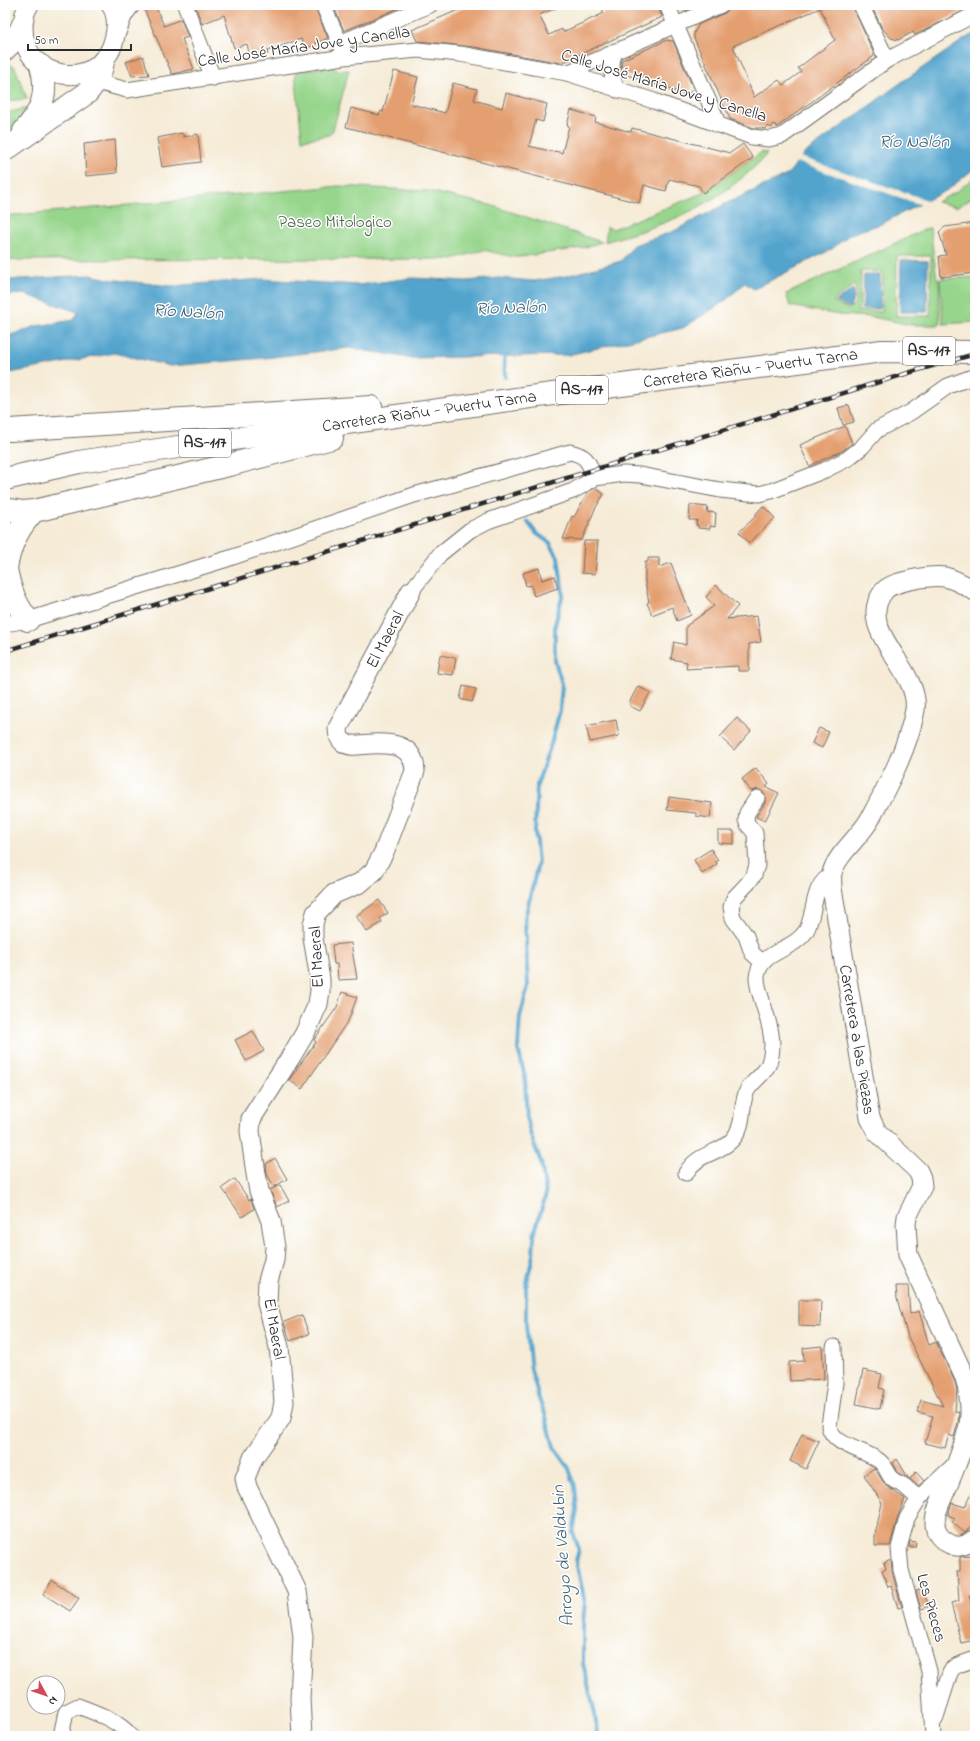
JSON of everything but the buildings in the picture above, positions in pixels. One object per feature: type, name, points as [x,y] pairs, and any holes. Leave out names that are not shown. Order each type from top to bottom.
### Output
[{"type":"main road","points":[[7,149],[28,127],[42,103],[45,79],[37,62]]},
{"type":"main road","points":[[7,149],[87,94],[100,72]]},
{"type":"main road","name":"Carretera Riañu - Puertu Tarna","points":[[5,478],[79,462],[710,373],[882,351],[975,352]]},
{"type":"main road","points":[[7,431],[390,406],[455,408]]},
{"type":"main road","points":[[5,509],[23,512],[34,511],[233,464],[361,430],[406,415]]},
{"type":"main road","points":[[28,620],[15,600],[8,597],[5,566],[9,550],[16,533],[34,511]]},
{"type":"street","points":[[111,5],[115,14],[117,30]]},
{"type":"street","points":[[5,52],[23,54],[56,73],[68,75],[79,74],[92,70],[100,72],[111,50],[123,14],[130,5]]},
{"type":"street","points":[[185,5],[213,78]]},
{"type":"street","points":[[324,5],[347,52],[357,42],[360,34],[430,5]]},
{"type":"street","points":[[667,5],[716,118],[717,125]]},
{"type":"street","points":[[567,73],[721,5]]},
{"type":"street","points":[[861,5],[886,60],[975,14]]},
{"type":"street","points":[[5,52],[13,43],[26,13]]},
{"type":"street","points":[[26,13],[25,44],[37,62]]},
{"type":"street","name":"Calle José María Jove y Canella","points":[[100,72],[127,90],[213,78],[347,52],[432,51],[460,54],[567,73],[752,137],[769,139],[782,136],[886,60]]},
{"type":"street","points":[[615,51],[611,62],[614,84],[617,90]]},
{"type":"street","points":[[411,591],[440,554],[470,530],[488,521],[573,491],[595,478],[629,474],[720,490],[759,494],[771,491],[825,470],[848,459],[862,447],[877,430],[911,412],[948,386],[975,376]]},
{"type":"street","points":[[5,624],[28,620],[227,559],[414,495],[570,452],[582,454],[587,460],[595,478]]},
{"type":"street","name":"Carretera a las Piezas","points":[[971,1546],[953,1546],[943,1541],[937,1532],[935,1523],[937,1512],[958,1461],[969,1424],[970,1397],[965,1378],[908,1255],[907,1217],[922,1186],[921,1178],[918,1171],[877,1132],[870,1118],[832,888],[832,875],[835,865],[869,820],[908,740],[915,709],[915,696],[911,684],[884,639],[877,621],[876,606],[880,597],[885,589],[896,583],[936,577],[952,579],[975,591]]},
{"type":"street","name":"El Maeral","points":[[302,1736],[300,1698],[303,1637],[297,1592],[246,1487],[245,1478],[253,1458],[281,1418],[284,1402],[279,1347],[267,1303],[267,1293],[274,1260],[275,1247],[271,1221],[259,1191],[250,1131],[251,1119],[299,1044],[318,1004],[320,979],[313,938],[313,924],[316,913],[334,894],[360,883],[374,871],[384,852],[391,830],[414,776],[415,761],[410,753],[402,747],[372,744],[354,746],[342,742],[338,736],[338,728],[411,591]]},
{"type":"street","points":[[757,798],[747,813],[746,820],[748,825],[755,833],[757,865],[754,875],[734,898],[731,907],[733,918],[746,936],[752,953],[762,962]]},
{"type":"street","points":[[686,1173],[695,1161],[731,1141],[737,1134],[741,1124],[748,1089],[762,1076],[770,1062],[772,1036],[757,977],[762,962],[768,956],[792,945],[806,930],[818,890],[825,877],[832,875]]},
{"type":"street","points":[[834,1347],[835,1383],[829,1426],[830,1432],[837,1439],[877,1459],[885,1466],[892,1479],[904,1486],[915,1497],[920,1497]]},
{"type":"street","name":"Les Pieces","points":[[933,1734],[929,1671],[901,1570],[899,1548],[907,1518],[920,1497],[958,1461]]},
{"type":"street","name":"Les Pieces","points":[[933,1734],[939,1704],[946,1690],[953,1668],[975,1659]]},
{"type":"street","points":[[61,1736],[66,1712],[78,1706],[101,1715],[117,1724],[131,1736]]},
{"type":"green space","points":[[11,65],[15,67],[27,99],[6,101],[5,66]]},
{"type":"green space","points":[[334,66],[334,70],[349,70],[333,130],[329,135],[302,140],[295,72]]},
{"type":"green space","points":[[28,108],[20,121],[5,134],[5,113]]},
{"type":"green space","points":[[762,152],[767,154],[743,177],[703,205],[674,219],[605,242],[607,227],[613,229],[703,193]]},
{"type":"green space","points":[[975,177],[975,196],[957,207],[937,202],[956,192]]},
{"type":"green space","name":"Paseo Mitologico","points":[[339,186],[428,191],[490,205],[602,242],[582,248],[519,257],[484,250],[452,259],[5,260],[5,216]]},
{"type":"green space","points":[[930,228],[937,279],[939,279],[940,325],[911,325],[872,317],[839,315],[790,306],[786,294]],"holes":[[[897,256],[931,256],[930,316],[896,316]],[[861,271],[883,272],[882,312],[857,311],[860,305]],[[854,285],[855,286],[856,299],[854,305],[848,309],[834,302],[834,300]]]},
{"type":"green space","points":[[975,277],[975,322],[943,324],[940,279]]},
{"type":"water","name":"Río Nalón","points":[[975,34],[975,168],[949,189],[881,224],[850,234],[832,249],[754,289],[745,283],[725,301],[683,328],[568,355],[409,358],[349,348],[265,358],[170,366],[114,353],[5,374],[5,337],[36,326],[74,320],[78,312],[24,294],[5,295],[5,280],[90,275],[108,279],[171,286],[262,279],[358,285],[412,278],[467,281],[498,278],[534,281],[566,276],[621,261],[634,245],[672,232],[727,203],[787,175],[805,153],[899,84],[966,38]]},
{"type":"water","points":[[901,260],[928,261],[927,312],[900,312]]},
{"type":"water","points":[[864,275],[880,275],[880,309],[861,309],[863,305]]},
{"type":"water","points":[[853,289],[854,298],[850,307],[836,301]]},
{"type":"pier","points":[[800,157],[930,201],[922,205],[796,162]]},
{"type":"waterway","name":"Arroyo de Valdubin","points":[[504,351],[505,377]]},
{"type":"waterway","name":"Arroyo de Valdubin","points":[[527,521],[536,533],[550,543],[558,557],[563,593],[555,625],[555,661],[562,684],[560,710],[551,744],[537,785],[535,832],[538,863],[525,918],[528,986],[520,1017],[518,1048],[525,1077],[527,1121],[541,1162],[546,1194],[534,1235],[533,1255],[526,1287],[526,1325],[531,1370],[539,1399],[545,1414],[554,1447],[568,1466],[575,1486],[577,1509],[573,1533],[579,1549],[576,1561],[585,1603],[583,1622],[583,1663],[595,1714],[597,1736]]},
{"type":"railway","points":[[5,651],[918,370],[975,354]]}]
